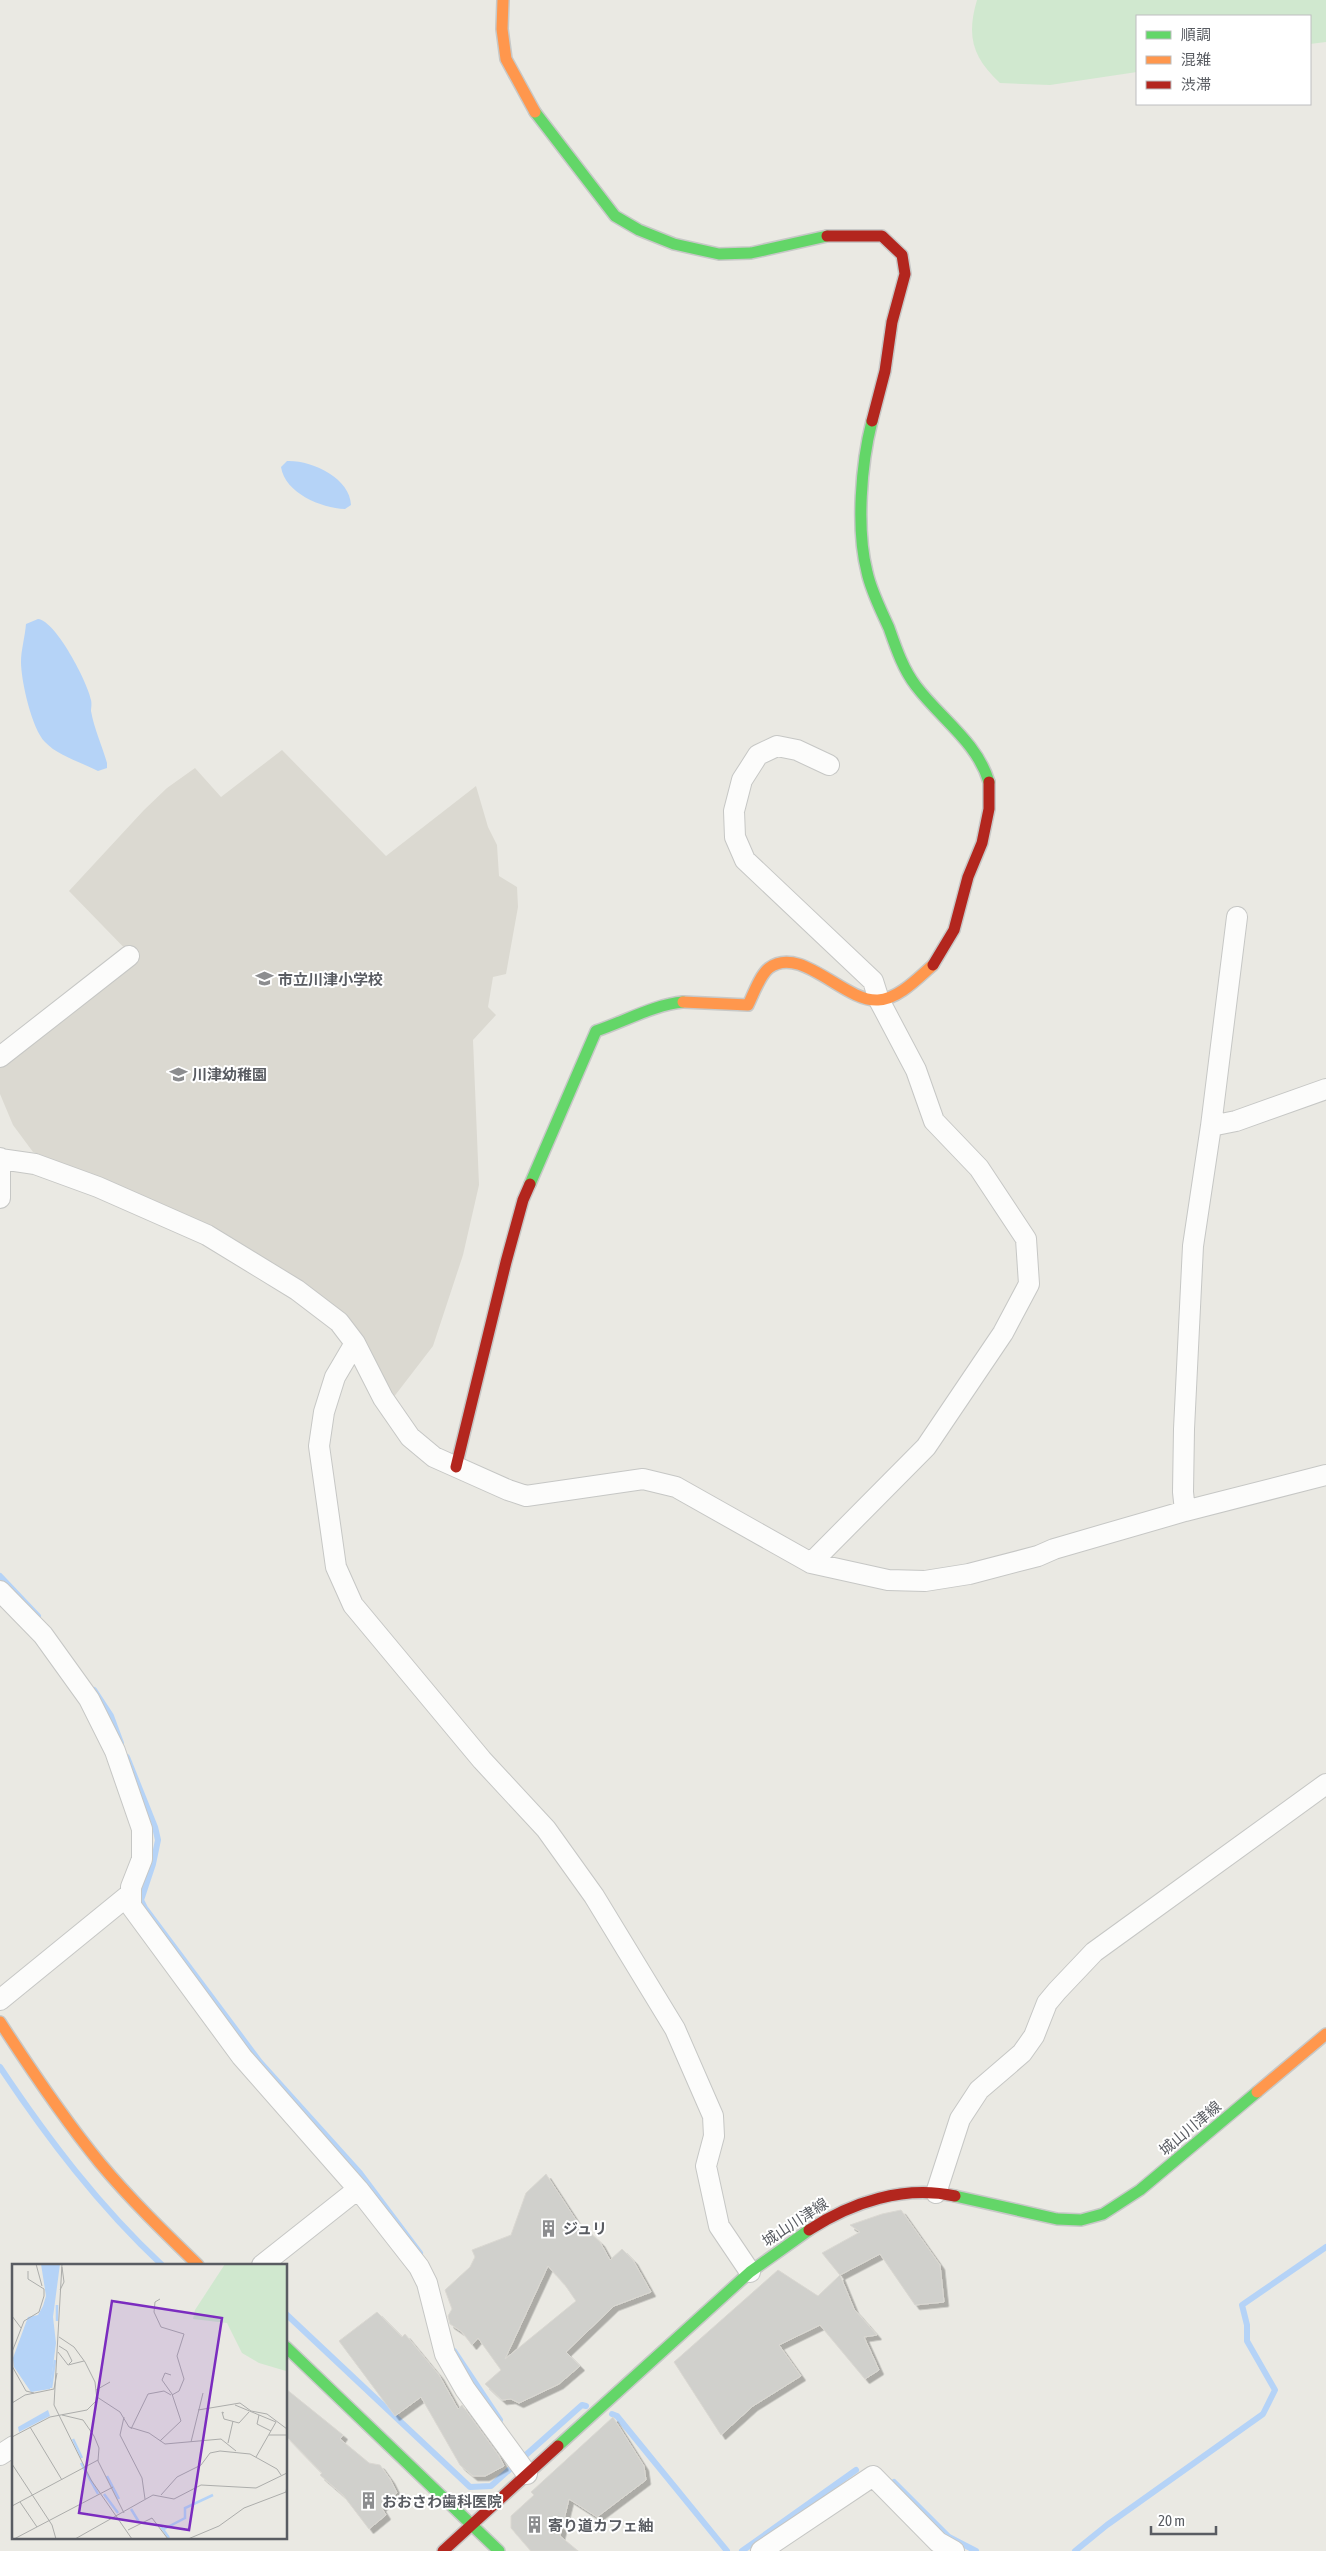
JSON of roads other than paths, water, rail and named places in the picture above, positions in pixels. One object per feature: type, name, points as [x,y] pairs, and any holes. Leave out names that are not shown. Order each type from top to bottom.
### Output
[{"type":"street","points":[[456,1467],[523,1200],[596,1030],[627,1021],[668,1003],[690,1001],[748,1005],[767,968],[780,962],[797,963],[862,997],[879,1000],[901,991],[934,965],[954,930],[968,878],[982,843],[989,809],[991,787],[985,767],[972,747],[916,686],[901,660],[866,573],[860,534],[870,430],[885,371],[892,322],[906,274],[902,255],[882,236],[834,234],[751,253],[719,254],[674,244],[639,230],[615,216],[532,108],[510,67],[506,59],[502,29],[503,0]]},
{"type":"street","points":[[811,1563],[926,1447],[1003,1333],[1028,1284],[1026,1239],[979,1168],[934,1121],[916,1070],[879,1000],[873,981],[745,860],[735,837],[734,811],[742,780],[758,755],[777,746],[797,750],[830,765]]},
{"type":"street","points":[[1185,1511],[1183,1492],[1184,1429],[1193,1246],[1211,1126],[1236,917]]},
{"type":"street","points":[[0,1057],[129,956]]},
{"type":"street","points":[[1211,1126],[1236,1121],[1326,1089]]},
{"type":"street","points":[[0,1198],[0,1158],[35,1164],[98,1186],[207,1236],[297,1290],[339,1322],[355,1342],[383,1398],[410,1437],[434,1457],[456,1467],[526,1496],[643,1479],[676,1487],[811,1563],[888,1580],[925,1581],[970,1574],[1038,1556],[1054,1549],[1185,1511],[1326,1475]]},
{"type":"street","points":[[355,1342],[335,1377],[324,1412],[319,1446],[336,1567],[353,1605],[482,1760],[546,1829],[594,1896],[675,2029],[713,2116],[714,2136],[706,2166],[719,2226],[750,2272]]},
{"type":"street","points":[[0,1591],[33,1623],[83,1691],[100,1718],[116,1751],[142,1829],[142,1859],[130,1894],[131,1906],[242,2057],[358,2189],[419,2267],[427,2283],[445,2354],[466,2389],[521,2467]]},
{"type":"street","points":[[936,2193],[960,2120],[979,2090],[1022,2053],[1034,2036],[1047,2003],[1094,1952],[1326,1784]]},
{"type":"street","points":[[0,2000],[130,1894]]},
{"type":"street","points":[[0,2022],[88,2149],[147,2216],[197,2264]]},
{"type":"street","name":"城山川津線","points":[[443,2551],[471,2524],[521,2467],[750,2272],[789,2242],[844,2208],[883,2196],[936,2193],[1031,2214],[1070,2219],[1092,2218],[1113,2209],[1153,2179],[1326,2034]]},
{"type":"street","points":[[263,2264],[358,2189]]},
{"type":"street","points":[[288,2349],[499,2551]]},
{"type":"street","points":[[0,2455],[12,2447]]},
{"type":"street","points":[[761,2551],[873,2476],[938,2542],[954,2551]]},
{"type":"water","points":[[287,461],[297,461],[328,472],[344,487],[349,495],[351,505],[345,509],[325,506],[297,491],[289,484],[281,467]]},
{"type":"water","points":[[38,619],[45,622],[53,630],[78,667],[89,692],[92,717],[107,768],[98,771],[70,758],[50,747],[40,736],[25,692],[21,670],[26,624]]},
{"type":"waterway","points":[[0,1576],[38,1616]]},
{"type":"waterway","points":[[94,1690],[111,1716],[121,1743]]},
{"type":"waterway","points":[[127,1757],[155,1827],[158,1840],[153,1864],[141,1900],[145,1908],[260,2062],[360,2173],[420,2253]]},
{"type":"waterway","points":[[0,2067],[75,2171],[139,2243],[161,2264]]},
{"type":"waterway","points":[[1075,2551],[1107,2525],[1263,2414],[1275,2390],[1247,2341],[1247,2325],[1242,2305],[1326,2247]]},
{"type":"waterway","points":[[288,2316],[470,2487],[491,2486],[582,2405],[586,2406]]},
{"type":"waterway","points":[[454,2351],[500,2420]]},
{"type":"waterway","points":[[612,2414],[617,2416],[727,2551]]},
{"type":"waterway","points":[[742,2551],[856,2470]]},
{"type":"waterway","points":[[894,2482],[949,2537],[976,2551]]},
{"type":"place","name":"市立川津小学校","points":[[264,979]]},
{"type":"place","name":"川津幼稚園","points":[[178,1074]]},
{"type":"place","name":"ジュリ","points":[[549,2228]]},
{"type":"place","name":"おおさわ歯科医院","points":[[368,2501]]},
{"type":"place","name":"寄り道カフェ紬","points":[[534,2525]]}]
